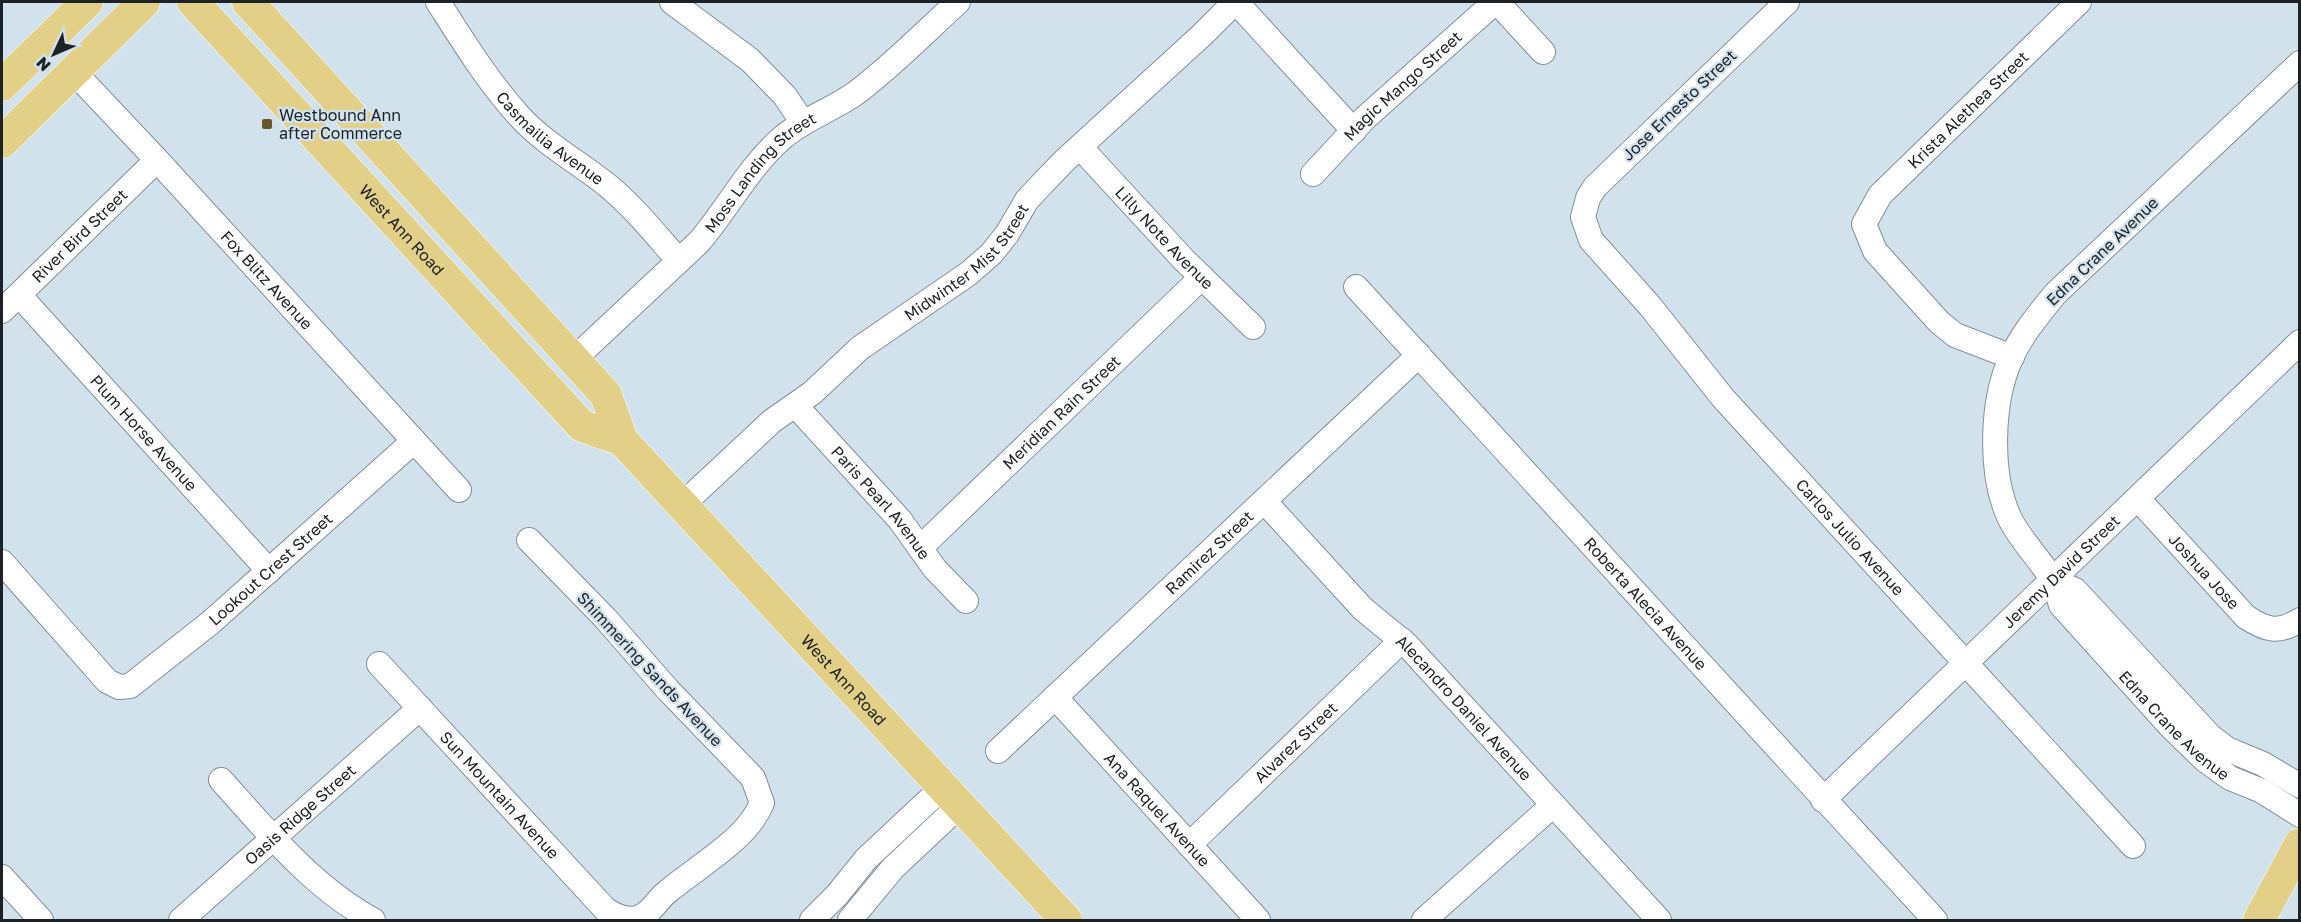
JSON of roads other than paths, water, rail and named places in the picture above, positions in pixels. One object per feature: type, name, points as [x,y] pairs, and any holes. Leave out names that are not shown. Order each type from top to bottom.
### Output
[{"type":"main road","points":[[2,85],[87,2]]},
{"type":"main road","points":[[2,142],[144,2]]},
{"type":"main road","name":"West Ann Road","points":[[193,2],[582,426],[622,440]]},
{"type":"main road","name":"West Ann Road","points":[[248,2],[606,395],[622,440],[1066,921]]},
{"type":"main road","points":[[2259,921],[2300,844]]},
{"type":"street","name":"Casmailia Avenue","points":[[438,2],[486,74],[522,118],[614,192],[680,261]]},
{"type":"street","points":[[672,2],[750,60],[785,96],[802,123]]},
{"type":"street","points":[[1235,2],[1354,131]]},
{"type":"street","name":"Midwinter Mist Street","points":[[682,505],[772,421],[812,393],[860,348],[969,274],[991,255],[1007,234],[1027,200],[1080,147],[1235,2]]},
{"type":"street","points":[[1496,2],[1543,52]]},
{"type":"street","name":"Magic Mango Street","points":[[1313,174],[1365,118],[1496,2]]},
{"type":"street","name":"Jose Ernesto Street","points":[[1583,216],[1588,198],[1595,187],[1787,2]]},
{"type":"street","name":"Krista Alethea Street","points":[[2012,357],[1955,335],[1939,322],[1875,251],[1864,224],[1880,195],[2079,2]]},
{"type":"street","name":"Moss Landing Street","points":[[573,360],[680,261],[718,220],[734,195],[771,149],[802,123],[836,107],[864,86],[953,3]]},
{"type":"street","name":"Edna Crane Avenue","points":[[2300,63],[2055,294],[2030,325],[2003,378],[1995,441],[1998,481],[2010,518],[2052,580],[2061,605],[2188,745],[2215,768],[2234,780],[2262,791],[2300,815]]},
{"type":"street","name":"Fox Blitz Avenue","points":[[73,71],[459,490]]},
{"type":"street","name":"Lilly Note Avenue","points":[[1080,147],[1202,277],[1253,327]]},
{"type":"street","name":"River Bird Street","points":[[2,312],[157,160]]},
{"type":"street","name":"Carlos Julio Avenue","points":[[1583,216],[1591,240],[1650,306],[1723,398],[2133,846]]},
{"type":"street","name":"Meridian Rain Street","points":[[920,548],[1202,277]]},
{"type":"street","name":"Roberta Alecia Avenue","points":[[1356,287],[1935,921]]},
{"type":"street","name":"Plum Horse Avenue","points":[[19,295],[269,571]]},
{"type":"street","name":"Jeremy David Street","points":[[1823,800],[2300,342]]},
{"type":"street","name":"Ramirez Street","points":[[998,751],[1419,355]]},
{"type":"street","name":"Paris Pearl Avenue","points":[[795,405],[900,520],[935,569],[966,601]]},
{"type":"street","name":"Lookout Crest Street","points":[[2,562],[107,681],[119,687],[130,686],[188,642],[414,441]]},
{"type":"street","name":"Joshua Jose","points":[[2138,499],[2246,617],[2262,627],[2277,630],[2300,620]]},
{"type":"street","name":"Alecandro Daniel Avenue","points":[[1264,501],[1363,609],[1402,640],[1659,921]]},
{"type":"street","name":"Shimmering Sands Avenue","points":[[529,540],[605,618],[668,690],[753,778],[762,803],[751,823],[738,836],[664,894],[651,910],[638,918],[627,918]]},
{"type":"street","name":"Edna Crane Avenue","points":[[2052,580],[2075,590],[2210,736],[2227,749],[2263,764],[2300,786]]},
{"type":"street","name":"Alvarez Street","points":[[1189,845],[1402,640]]},
{"type":"street","name":"Sun Mountain Avenue","points":[[379,663],[605,909],[615,916],[627,918]]},
{"type":"street","name":"Ana Raquel Avenue","points":[[1055,697],[1258,921]]},
{"type":"street","name":"Oasis Ridge Street","points":[[181,921],[420,708]]},
{"type":"street","points":[[2234,780],[2246,758]]},
{"type":"street","points":[[221,780],[307,872],[346,906],[373,921]]},
{"type":"street","points":[[812,921],[866,859],[951,796]]},
{"type":"street","points":[[850,921],[951,796]]},
{"type":"street","points":[[1424,921],[1553,805]]},
{"type":"street","points":[[2,877],[41,921]]},
{"type":"place","name":"Westbound Ann after Commerce","points":[[267,124]]}]
